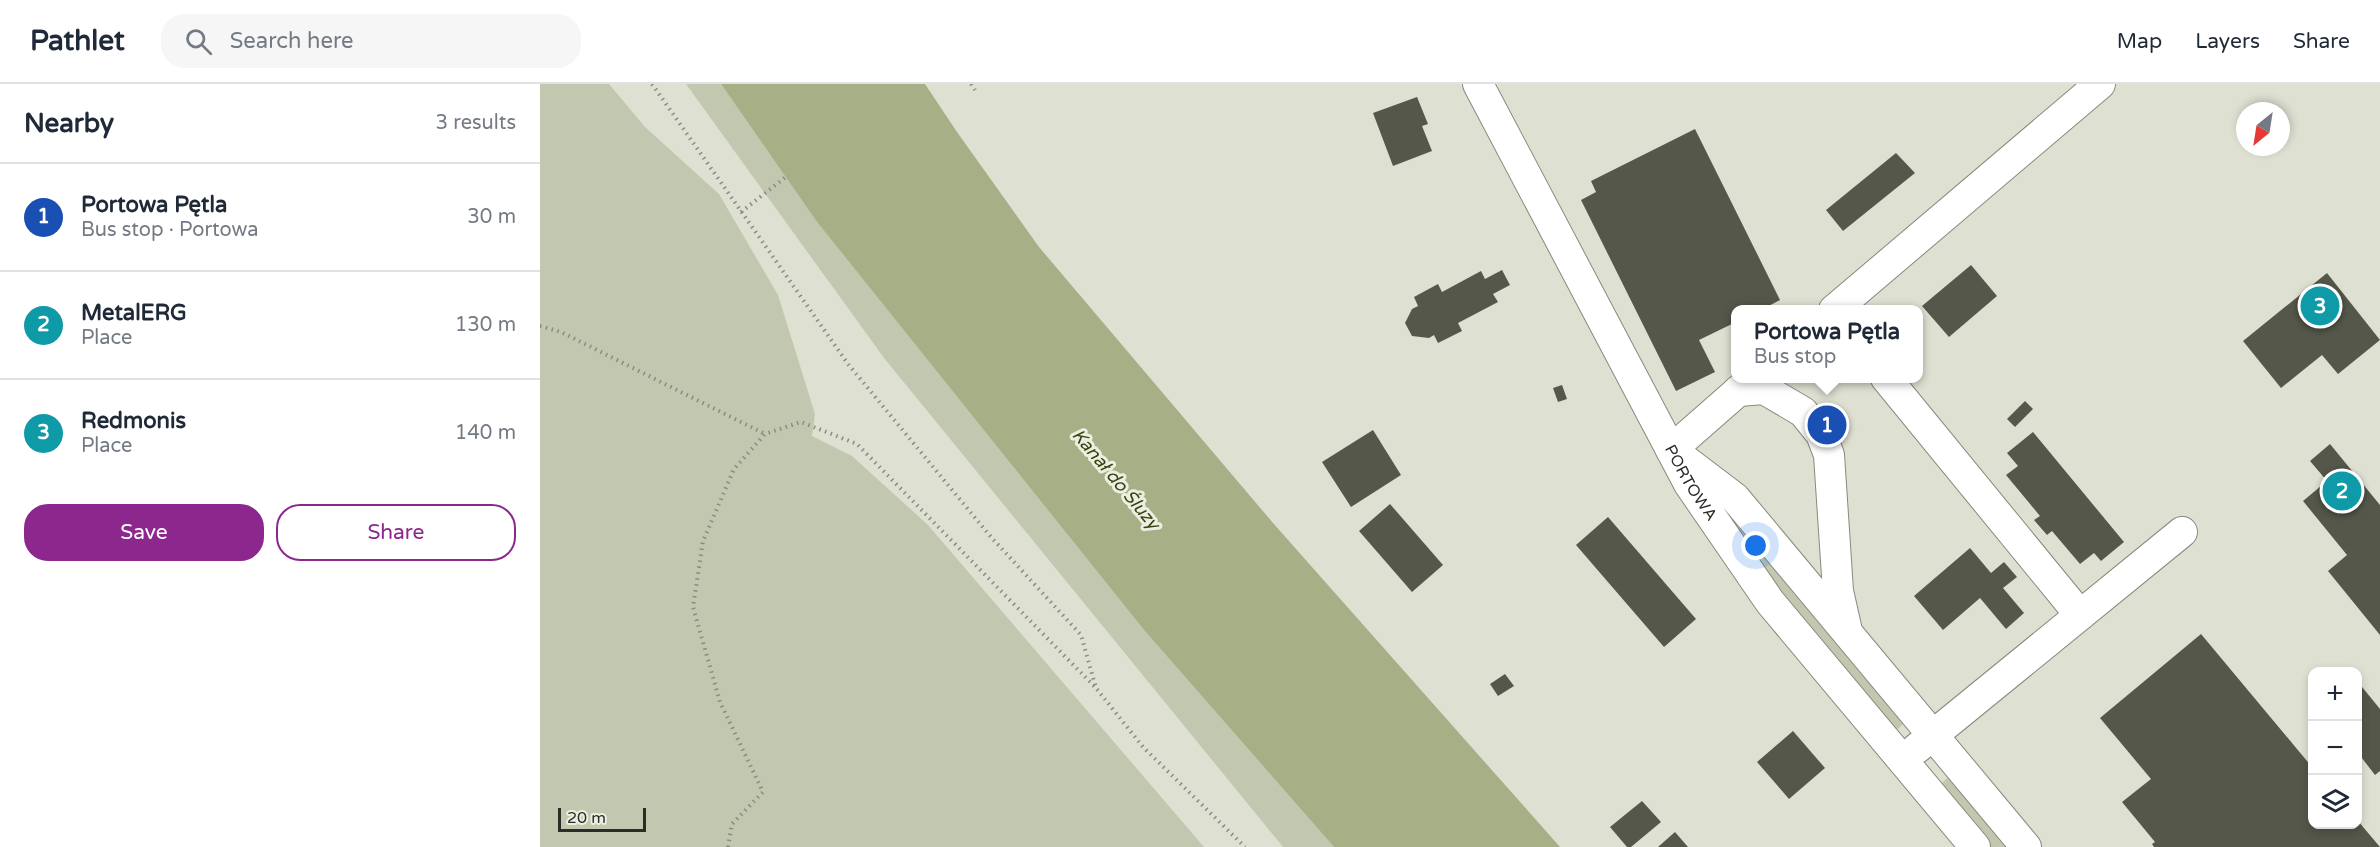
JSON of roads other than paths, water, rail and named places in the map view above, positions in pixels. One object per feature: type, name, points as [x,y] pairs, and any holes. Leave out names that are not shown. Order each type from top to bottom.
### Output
[{"type":"street","points":[[1478,84],[1671,450],[1745,385],[1764,389],[1803,412],[1821,434],[1829,455],[1838,591],[1849,637]]},
{"type":"street","points":[[1839,305],[2100,84]]},
{"type":"street","points":[[1890,383],[2080,615]]},
{"type":"street","name":"PORTOWA","points":[[1671,450],[1735,498],[2026,847]]},
{"type":"street","name":"PORTOWA","points":[[1671,450],[1689,484],[1770,602],[1975,847]]},
{"type":"street","points":[[1902,760],[2182,532]]},
{"type":"water","name":"Kanał do Śluzy","points":[[721,84],[925,84],[1039,247],[1273,523],[1560,847],[1334,847],[1144,630],[817,222]]},
{"type":"place","name":"Redmonis","points":[[2320,306]]},
{"type":"place","name":"Portowa Pętla","points":[[1827,425]]},
{"type":"place","name":"MetalERG","points":[[2342,491]]}]
